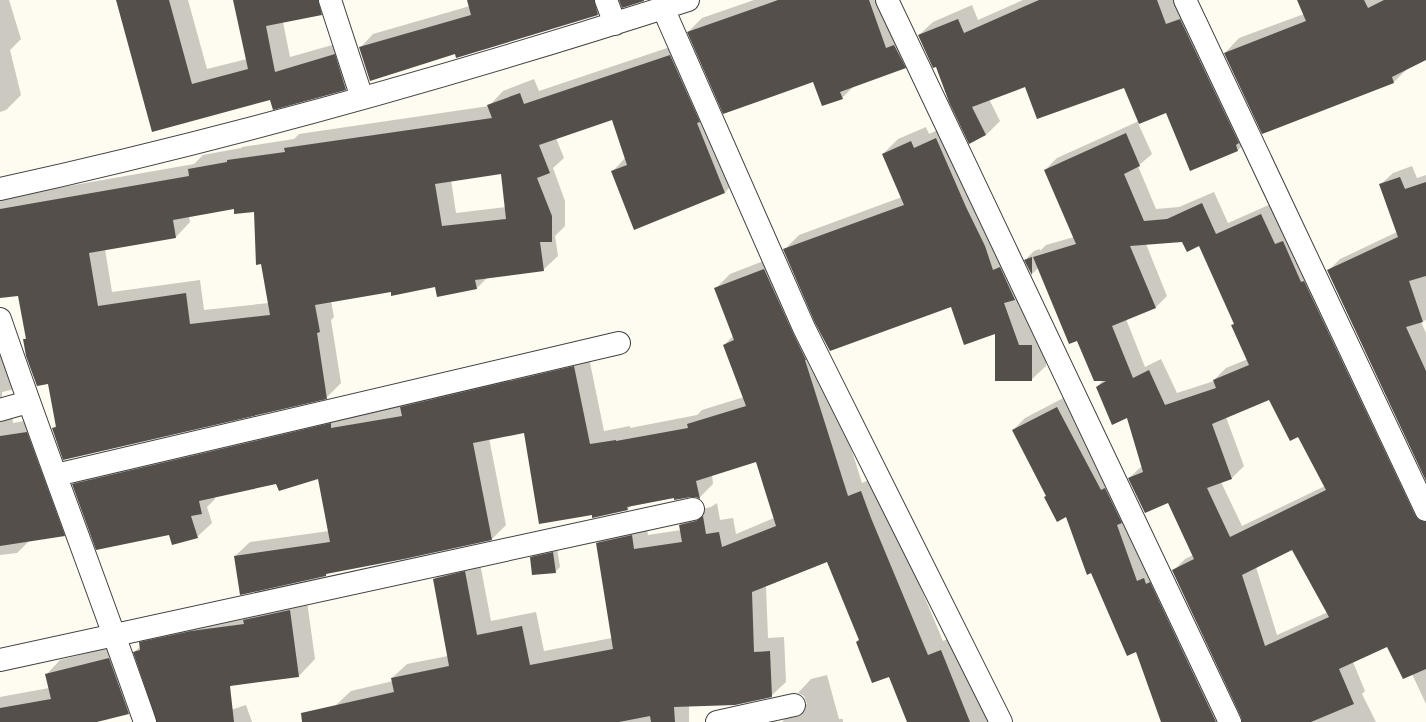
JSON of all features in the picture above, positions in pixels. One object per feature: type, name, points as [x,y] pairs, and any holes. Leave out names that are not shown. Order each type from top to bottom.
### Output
[{"type":"street","points":[[330,0],[362,98]]},
{"type":"street","points":[[606,0],[615,24]]},
{"type":"street","points":[[0,189],[98,168],[362,98],[615,24],[688,0]]},
{"type":"street","points":[[887,0],[1230,722]]},
{"type":"street","points":[[1186,0],[1426,510]]},
{"type":"street","points":[[663,8],[804,328],[1001,722]]},
{"type":"street","points":[[0,319],[28,402],[115,635],[145,722]]},
{"type":"street","points":[[56,475],[619,343]]},
{"type":"street","points":[[0,410],[28,402]]},
{"type":"street","points":[[0,660],[693,509]]},
{"type":"street","points":[[717,722],[794,705]]},
{"type":"building","points":[[116,0],[169,0],[192,84],[248,69],[233,0],[318,0],[322,15],[266,26],[275,72],[335,54],[346,90],[273,110],[270,100],[152,132]]},
{"type":"building","points":[[467,0],[594,0],[598,15],[456,58],[455,54],[370,81],[359,47],[471,15]]},
{"type":"building","points":[[619,0],[644,0],[644,1],[622,8]]},
{"type":"building","points":[[778,0],[869,0],[886,48],[894,45],[906,68],[840,92],[843,99],[822,106],[813,82],[723,114],[687,32]]},
{"type":"building","points":[[1039,0],[1157,0],[1166,24],[1180,19],[1239,143],[1236,145],[1238,151],[1190,171],[1166,113],[1139,124],[1124,88],[1037,119],[1025,87],[972,107],[986,135],[969,144],[949,102],[936,67],[933,68],[918,35],[958,19],[964,33]]},
{"type":"building","points":[[1297,0],[1364,0],[1368,8],[1384,0],[1426,0],[1426,60],[1392,77],[1394,83],[1262,134],[1224,53],[1306,21]]},
{"type":"building","points":[[670,55],[700,122],[697,123],[725,193],[634,230],[611,171],[627,165],[612,120],[539,145],[550,173],[537,178],[552,216],[552,242],[540,242],[544,271],[475,280],[477,289],[437,297],[435,287],[391,296],[391,292],[315,305],[320,332],[317,333],[327,399],[63,460],[52,428],[56,427],[48,384],[37,386],[26,356],[23,339],[26,339],[18,296],[0,298],[0,209],[189,176],[188,169],[227,162],[227,160],[285,152],[284,148],[492,118],[487,105],[520,93],[524,104]],"holes":[[[501,174],[506,219],[442,226],[435,184]],[[234,209],[234,214],[254,212],[256,265],[261,264],[270,315],[190,324],[186,293],[98,306],[89,253],[176,238],[173,220]]]},
{"type":"building","points":[[1126,133],[1140,166],[1124,174],[1144,221],[1167,219],[1202,203],[1216,234],[1261,214],[1275,244],[1283,241],[1301,282],[1304,281],[1415,515],[1419,520],[1426,522],[1426,669],[1403,679],[1387,647],[1339,669],[1354,704],[1311,722],[1242,722],[1172,570],[1194,559],[1168,503],[1145,513],[1128,478],[1143,472],[1127,418],[1112,425],[1096,387],[1106,381],[1094,381],[1077,341],[1069,344],[1033,257],[1076,244],[1044,170]],"holes":[[[1182,242],[1187,252],[1199,246],[1234,324],[1231,325],[1249,365],[1213,380],[1216,388],[1165,405],[1149,370],[1133,378],[1112,326],[1156,308],[1130,246]],[[1269,400],[1290,441],[1298,437],[1326,490],[1230,537],[1207,488],[1232,479],[1212,424]],[[1292,550],[1329,617],[1265,646],[1242,575]]]},
{"type":"building","points":[[936,138],[985,246],[993,270],[1000,267],[1015,300],[1004,303],[1019,345],[1032,345],[1032,381],[995,381],[995,334],[964,345],[951,307],[830,351],[815,323],[783,249],[904,205],[882,154],[911,141],[914,148]]},
{"type":"building","points":[[1400,177],[1405,189],[1426,182],[1426,276],[1409,281],[1423,322],[1406,327],[1426,371],[1426,481],[1327,270],[1398,237],[1379,184]]},
{"type":"building","points":[[1032,257],[1032,275],[1024,260]]},
{"type":"building","points":[[764,269],[806,360],[848,496],[861,491],[928,655],[941,650],[970,722],[907,722],[889,677],[872,683],[856,642],[859,640],[827,562],[752,592],[754,652],[770,651],[772,697],[735,705],[674,707],[675,722],[651,722],[650,716],[619,722],[302,722],[301,713],[394,692],[391,678],[449,666],[433,579],[465,571],[477,635],[522,626],[530,665],[613,649],[596,543],[632,535],[634,549],[682,542],[679,525],[696,521],[703,516],[706,534],[719,532],[722,547],[776,526],[756,462],[696,481],[700,499],[691,497],[674,500],[674,498],[627,507],[628,510],[592,518],[592,515],[539,524],[524,433],[473,443],[492,540],[326,574],[326,576],[240,595],[234,556],[330,542],[318,479],[279,491],[276,484],[199,501],[202,514],[191,516],[198,538],[172,545],[169,535],[96,550],[72,484],[331,423],[331,428],[402,416],[400,407],[574,366],[590,444],[616,441],[688,428],[687,424],[746,406],[723,345],[734,340],[714,288]]},
{"type":"building","points":[[1057,407],[1101,490],[1105,488],[1122,523],[1117,525],[1137,581],[1144,578],[1146,584],[1150,582],[1216,722],[1161,722],[1136,652],[1127,656],[1091,573],[1087,575],[1066,517],[1057,522],[1044,497],[1046,496],[1012,430]]},
{"type":"building","points":[[27,432],[65,536],[0,546],[0,436]]},
{"type":"building","points":[[553,552],[556,573],[532,575],[530,557]]},
{"type":"building","points":[[290,610],[299,677],[230,686],[234,722],[157,722],[133,652],[140,650],[139,642],[191,631],[244,624],[243,620]]},
{"type":"building","points":[[109,658],[129,714],[97,722],[0,722],[0,708],[51,699],[45,674]]}]
